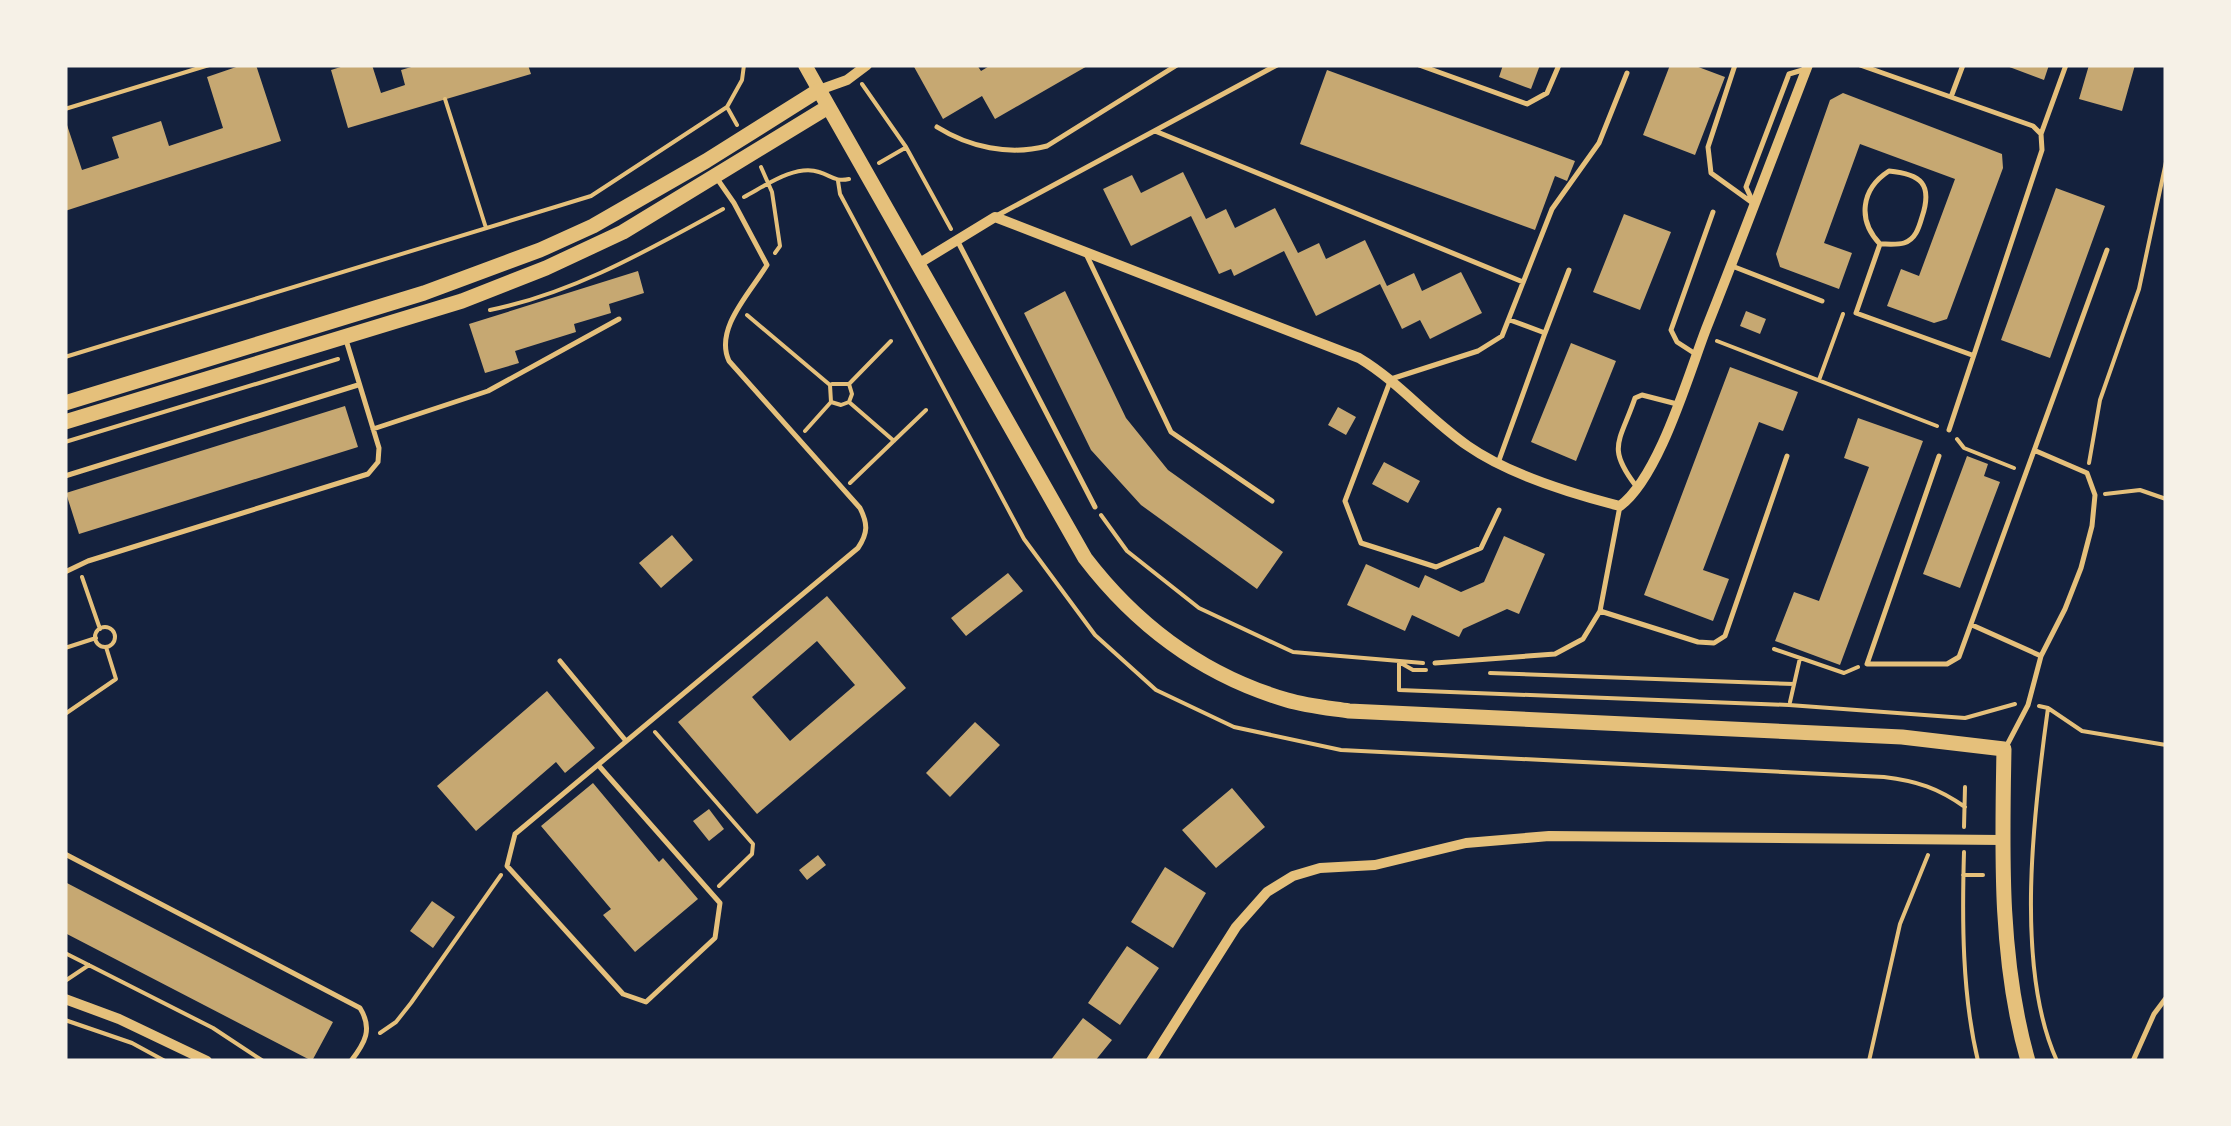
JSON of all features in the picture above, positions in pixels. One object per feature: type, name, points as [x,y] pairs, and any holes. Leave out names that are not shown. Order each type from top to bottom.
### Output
[{"type":"main road","points":[[65,402],[490,270],[593,226],[818,90],[1060,519],[1104,584],[1150,628],[1197,661],[1246,686],[1290,702],[1349,711],[1902,736],[2004,750],[2002,840],[2012,987],[2028,1061]]},
{"type":"main road","points":[[65,422],[462,300],[546,268],[623,232],[828,107]]},
{"type":"main road","points":[[339,319],[344,337]]},
{"type":"street","points":[[805,65],[818,90],[846,80],[867,65]]},
{"type":"street","points":[[918,264],[955,235],[996,216],[1358,358],[1391,379],[1468,446],[1498,463],[1620,506],[1638,488],[1678,404],[1807,67]]},
{"type":"street","points":[[828,107],[846,80]]},
{"type":"street","points":[[1151,1061],[1236,927],[1267,892],[1306,872],[1375,865],[1466,843],[1549,836],[2002,840]]},
{"type":"street","points":[[65,998],[206,1061]]},
{"type":"lane","points":[[936,127],[968,142],[999,150],[1047,146],[1177,65]]},
{"type":"lane","points":[[996,216],[1276,65]]},
{"type":"lane","points":[[1421,65],[1527,104],[1547,93],[1559,65]]},
{"type":"lane","points":[[1735,65],[1708,147],[1709,160],[1711,172],[1754,204]]},
{"type":"lane","points":[[1860,65],[2033,126],[2041,134]]},
{"type":"lane","points":[[1951,97],[1962,65]]},
{"type":"lane","points":[[1949,430],[2042,150],[2041,134],[2066,65]]},
{"type":"lane","points":[[1498,510],[1481,548],[1436,566],[1360,543],[1345,500],[1391,379],[1478,351],[1502,336],[1552,209],[1600,143],[1626,73]]},
{"type":"lane","points":[[1155,131],[1523,282]]},
{"type":"lane","points":[[1889,171],[1910,173],[1924,185],[1928,198],[1916,233],[1904,243],[1880,244],[1866,229],[1864,213],[1876,180],[1889,171]]},
{"type":"lane","points":[[600,766],[720,903],[715,938],[646,1002],[623,994],[507,866],[515,834],[858,548],[866,536],[866,521],[844,490],[728,361],[722,348],[724,334],[767,265],[716,178]]},
{"type":"lane","points":[[1697,355],[1677,342],[1670,330],[1713,212]]},
{"type":"lane","points":[[955,235],[1095,508]]},
{"type":"lane","points":[[1880,244],[1856,314],[1972,355]]},
{"type":"lane","points":[[1939,456],[1867,664],[1947,664],[1960,657],[2108,250]]},
{"type":"lane","points":[[1085,253],[1172,432],[1272,500]]},
{"type":"lane","points":[[1731,266],[1822,301]]},
{"type":"lane","points":[[1498,463],[1569,270]]},
{"type":"lane","points":[[373,429],[488,391],[619,319]]},
{"type":"lane","points":[[1510,320],[1545,333]]},
{"type":"lane","points":[[65,571],[368,474],[380,454],[344,337]]},
{"type":"lane","points":[[65,476],[359,384]]},
{"type":"lane","points":[[1638,488],[1618,462],[1616,452],[1635,398],[1642,395],[1678,404]]},
{"type":"lane","points":[[2004,750],[2028,704],[2041,656],[2065,609],[2092,526],[2095,495],[2087,473],[2035,451]]},
{"type":"lane","points":[[1600,612],[1698,642],[1714,643],[1725,636],[1788,456]]},
{"type":"lane","points":[[1435,663],[1555,654],[1583,638],[1600,612],[1620,506]]},
{"type":"lane","points":[[1972,625],[2041,656]]},
{"type":"lane","points":[[560,661],[626,741]]},
{"type":"lane","points":[[65,854],[360,1008],[368,1025],[363,1044],[350,1061]]},
{"type":"lane","points":[[2133,1061],[2154,1014],[2166,998]]},
{"type":"path","points":[[65,110],[208,65]]},
{"type":"path","points":[[65,356],[591,196],[727,107],[742,80],[744,65]]},
{"type":"path","points":[[860,80],[906,148],[955,235]]},
{"type":"path","points":[[446,99],[486,228]]},
{"type":"path","points":[[727,107],[739,127]]},
{"type":"path","points":[[879,163],[906,148]]},
{"type":"path","points":[[2087,473],[2100,400],[2139,288],[2166,162]]},
{"type":"path","points":[[759,163],[770,184],[780,246],[767,265]]},
{"type":"path","points":[[739,200],[805,170],[818,171],[838,181],[849,179]]},
{"type":"path","points":[[838,181],[840,194],[1024,540],[1095,635],[1156,690],[1234,727],[1341,750],[1884,777],[1920,782],[1965,807]]},
{"type":"path","points":[[1822,301],[1856,314]]},
{"type":"path","points":[[740,309],[830,384],[848,384],[891,341]]},
{"type":"path","points":[[1819,380],[1844,309]]},
{"type":"path","points":[[1704,336],[1949,430]]},
{"type":"path","points":[[65,442],[341,358]]},
{"type":"path","points":[[830,384],[831,402]]},
{"type":"path","points":[[848,384],[852,394],[849,402]]},
{"type":"path","points":[[798,438],[831,402]]},
{"type":"path","points":[[831,402],[849,402]]},
{"type":"path","points":[[849,402],[894,441]]},
{"type":"path","points":[[844,490],[926,410]]},
{"type":"path","points":[[1964,448],[2010,466]]},
{"type":"path","points":[[2095,495],[2140,490],[2166,498]]},
{"type":"path","points":[[1095,508],[1127,551],[1200,608],[1293,652],[1435,663]]},
{"type":"path","points":[[78,566],[100,629],[98,644],[106,647]]},
{"type":"path","points":[[100,629],[109,628],[115,635],[114,642],[106,647]]},
{"type":"path","points":[[65,648],[96,638]]},
{"type":"path","points":[[65,714],[116,678],[106,647]]},
{"type":"path","points":[[1774,649],[1844,672],[1867,664]]},
{"type":"path","points":[[1789,704],[1800,658]]},
{"type":"path","points":[[1400,662],[1412,670],[1432,671]]},
{"type":"path","points":[[1400,662],[1399,690],[1789,704],[1966,718],[2019,703]]},
{"type":"path","points":[[1489,673],[1794,684]]},
{"type":"path","points":[[2057,1061],[2047,1040],[2034,963],[2032,875],[2037,790],[2048,708],[2082,731],[2166,745]]},
{"type":"path","points":[[1964,728],[1966,718]]},
{"type":"path","points":[[648,723],[753,844],[752,854],[712,893]]},
{"type":"path","points":[[1964,833],[1965,787]]},
{"type":"path","points":[[1869,1061],[1900,924],[1934,840]]},
{"type":"path","points":[[1964,849],[1972,1032],[1978,1061]]},
{"type":"path","points":[[363,1044],[396,1022],[507,866]]},
{"type":"path","points":[[1964,875],[1983,875]]},
{"type":"path","points":[[2019,875],[2032,875]]},
{"type":"path","points":[[65,953],[213,1028],[263,1061]]},
{"type":"path","points":[[65,982],[89,965]]},
{"type":"path","points":[[65,1020],[132,1043],[165,1061]]},
{"type":"building","points":[[242,65],[256,65],[281,141],[65,211],[65,119],[82,170],[119,158],[112,137],[161,121],[169,146],[223,128],[207,77]]},
{"type":"building","points":[[347,65],[372,65],[381,93],[405,85],[401,70],[418,65],[528,65],[531,74],[348,128],[331,70]]},
{"type":"building","points":[[913,65],[977,65],[981,71],[991,65],[1089,65],[995,119],[982,96],[943,119]]},
{"type":"building","points":[[1503,65],[1540,65],[1531,89],[1499,77]]},
{"type":"building","points":[[1670,65],[1693,65],[1725,77],[1695,155],[1643,135]]},
{"type":"building","points":[[2004,65],[2049,65],[2044,80]]},
{"type":"building","points":[[2089,65],[2135,65],[2122,111],[2079,99]]},
{"type":"building","points":[[1327,70],[1575,161],[1567,181],[1555,176],[1535,230],[1300,144]]},
{"type":"building","points":[[1843,93],[2002,154],[2003,168],[1947,319],[1934,323],[1887,306],[1901,269],[1919,276],[1955,179],[1860,144],[1824,243],[1852,253],[1839,289],[1780,267],[1776,254],[1830,100]]},
{"type":"building","points":[[1183,172],[1206,219],[1226,209],[1235,228],[1275,208],[1298,253],[1319,243],[1326,259],[1365,240],[1387,286],[1414,273],[1422,291],[1461,272],[1482,313],[1430,339],[1420,320],[1402,329],[1380,284],[1316,316],[1284,251],[1234,276],[1231,269],[1219,274],[1191,216],[1131,246],[1103,189],[1132,175],[1141,193]]},
{"type":"building","points":[[2056,188],[2105,206],[2050,358],[2001,340]]},
{"type":"building","points":[[1624,214],[1671,232],[1640,310],[1593,292]]},
{"type":"building","points":[[638,271],[644,293],[609,304],[611,313],[574,324],[576,332],[515,351],[519,363],[485,373],[469,324]]},
{"type":"building","points":[[1065,291],[1126,418],[1168,470],[1283,552],[1257,589],[1141,505],[1091,450],[1024,313]]},
{"type":"building","points":[[1746,311],[1766,319],[1760,334],[1740,326]]},
{"type":"building","points":[[1571,343],[1616,361],[1576,461],[1531,442]]},
{"type":"building","points":[[1730,367],[1798,392],[1783,431],[1759,422],[1703,570],[1729,579],[1713,621],[1644,595]]},
{"type":"building","points":[[345,406],[358,447],[79,534],[66,493]]},
{"type":"building","points":[[1338,407],[1356,417],[1346,435],[1328,425]]},
{"type":"building","points":[[1858,418],[1923,441],[1840,665],[1775,641],[1794,592],[1819,601],[1869,467],[1844,458]]},
{"type":"building","points":[[1967,456],[1988,464],[1984,476],[2000,482],[1960,588],[1923,574]]},
{"type":"building","points":[[1384,462],[1420,481],[1408,503],[1372,484]]},
{"type":"building","points":[[672,535],[693,560],[661,588],[639,563]]},
{"type":"building","points":[[1504,536],[1545,554],[1519,614],[1507,609],[1463,629],[1459,637],[1412,615],[1405,631],[1347,605],[1366,564],[1419,588],[1425,575],[1461,592],[1484,582]]},
{"type":"building","points":[[1008,573],[1023,591],[966,636],[951,618]]},
{"type":"building","points":[[827,596],[906,688],[757,814],[678,722]],"holes":[[[817,641],[855,685],[790,741],[752,697]]]},
{"type":"building","points":[[547,691],[595,748],[565,773],[556,762],[476,831],[437,786]]},
{"type":"building","points":[[975,722],[1000,745],[950,797],[926,773]]},
{"type":"building","points":[[593,783],[659,862],[663,858],[698,899],[635,952],[603,915],[611,909],[541,826]]},
{"type":"building","points":[[1232,788],[1265,827],[1216,868],[1182,830]]},
{"type":"building","points":[[709,809],[724,829],[709,841],[693,821]]},
{"type":"building","points":[[818,855],[826,865],[807,880],[799,870]]},
{"type":"building","points":[[1165,867],[1206,893],[1173,948],[1131,922]]},
{"type":"building","points":[[65,882],[333,1022],[312,1061],[65,933]]},
{"type":"building","points":[[432,901],[455,917],[433,948],[410,931]]},
{"type":"building","points":[[1127,946],[1159,968],[1120,1025],[1088,1003]]},
{"type":"building","points":[[1083,1018],[1112,1040],[1095,1061],[1050,1061]]}]
